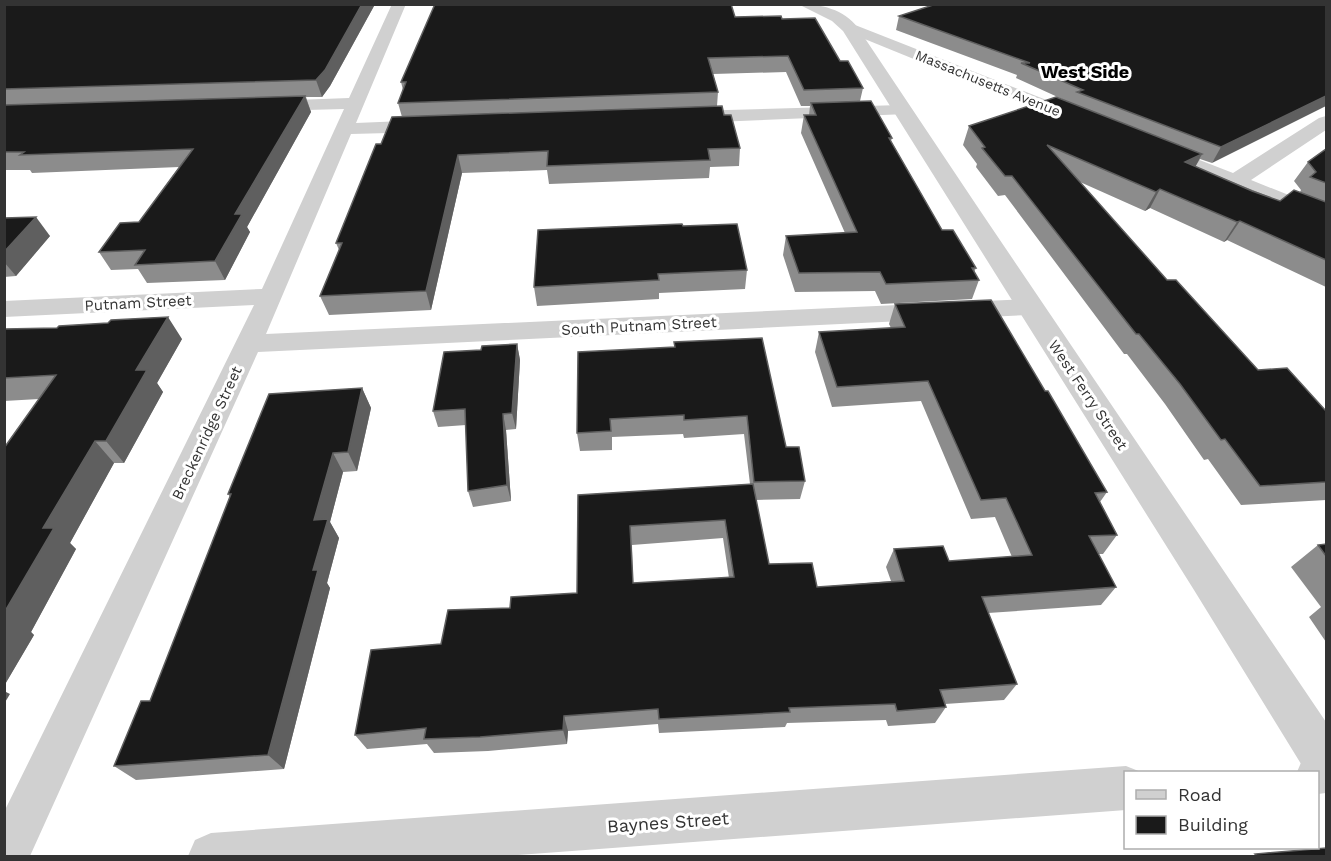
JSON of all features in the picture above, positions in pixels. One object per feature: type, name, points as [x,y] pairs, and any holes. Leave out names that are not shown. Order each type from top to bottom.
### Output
[{"type":"street","name":"Breckenridge Street","points":[[7,856],[272,296],[399,4]]},
{"type":"street","name":"West Ferry Street","points":[[806,4],[838,18],[847,16],[901,110],[1028,307],[1213,582],[1326,762]]},
{"type":"street","name":"Massachusetts Avenue","points":[[847,16],[1094,125]]},
{"type":"street","points":[[252,106],[450,125]]},
{"type":"street","points":[[674,118],[901,110]]},
{"type":"street","points":[[1236,181],[1326,122]]},
{"type":"street","points":[[1138,143],[1326,218]]},
{"type":"street","name":"Putnam Street","points":[[4,309],[272,296]]},
{"type":"street","name":"South Putnam Street","points":[[249,344],[1028,307]]},
{"type":"street","name":"Baynes Street","points":[[211,856],[1124,788]]},
{"type":"building","points":[[4,4],[362,4],[325,70],[316,80],[4,89]]},
{"type":"building","points":[[435,4],[731,4],[735,17],[815,18],[840,61],[848,61],[863,88],[804,90],[788,56],[708,58],[718,92],[398,103],[406,82],[401,82]]},
{"type":"building","points":[[936,4],[1326,4],[1326,96],[1221,147],[1077,92],[1083,90],[1021,63],[1030,63],[899,16]]},
{"type":"building","points":[[305,96],[235,214],[242,214],[215,261],[135,265],[145,250],[99,252],[120,223],[139,222],[193,149],[20,155],[24,152],[4,152],[4,105]]},
{"type":"building","points":[[1056,97],[1202,154],[1185,162],[1252,191],[1280,201],[1294,190],[1326,202],[1326,260],[1240,221],[1237,222],[1160,189],[1156,192],[1047,145],[1167,280],[1176,280],[1258,370],[1287,368],[1326,411],[1326,482],[1260,486],[1225,439],[1221,440],[1180,384],[1139,334],[1136,334],[1012,176],[1005,176],[982,148],[985,147],[969,126]]},
{"type":"building","points":[[871,101],[892,138],[889,138],[942,230],[953,230],[976,268],[972,268],[979,280],[886,284],[880,272],[799,273],[786,236],[857,232],[804,115],[816,115],[811,103]]},
{"type":"building","points":[[722,106],[724,115],[731,115],[740,148],[708,149],[710,160],[547,166],[548,151],[458,155],[426,291],[320,296],[342,243],[336,243],[376,144],[381,144],[392,117]]},
{"type":"building","points":[[1326,149],[1326,183],[1310,177],[1316,172],[1308,162]]},
{"type":"building","points":[[36,217],[4,252],[4,218]]},
{"type":"building","points":[[682,224],[683,226],[737,224],[747,270],[658,274],[659,280],[534,287],[538,230]]},
{"type":"building","points":[[991,300],[1107,492],[1095,493],[1117,535],[1089,536],[1116,587],[982,597],[1017,684],[940,690],[946,707],[897,711],[895,704],[789,708],[790,712],[659,719],[658,709],[564,716],[563,730],[424,739],[426,728],[355,735],[371,650],[441,644],[448,610],[510,608],[511,597],[577,593],[578,495],[753,484],[769,564],[812,563],[817,587],[904,581],[894,549],[943,546],[949,561],[1032,555],[1006,498],[981,500],[928,381],[837,387],[819,332],[905,327],[895,304]],"holes":[[[725,520],[734,577],[633,583],[630,526]]]},
{"type":"building","points":[[168,317],[136,370],[147,370],[106,441],[95,441],[43,528],[54,528],[4,613],[4,448],[56,375],[4,378],[4,329],[57,328],[108,323],[111,320]]},
{"type":"building","points":[[762,338],[786,447],[799,447],[805,481],[754,482],[747,416],[684,420],[684,415],[610,419],[611,431],[577,433],[578,352],[675,347],[674,342]]},
{"type":"building","points":[[517,344],[512,413],[503,414],[507,485],[468,491],[465,409],[433,411],[444,352],[481,350],[482,346]]},
{"type":"building","points":[[362,388],[348,452],[333,453],[314,520],[328,519],[313,570],[318,570],[268,755],[114,766],[141,701],[150,701],[231,494],[228,494],[269,394]]},
{"type":"building","points":[[1326,544],[1326,556],[1318,545]]},
{"type":"building","points":[[1326,848],[1326,856],[1257,856],[1255,854],[1319,849]]},
{"type":"district","name":"West Side","points":[[1085,71]]}]
